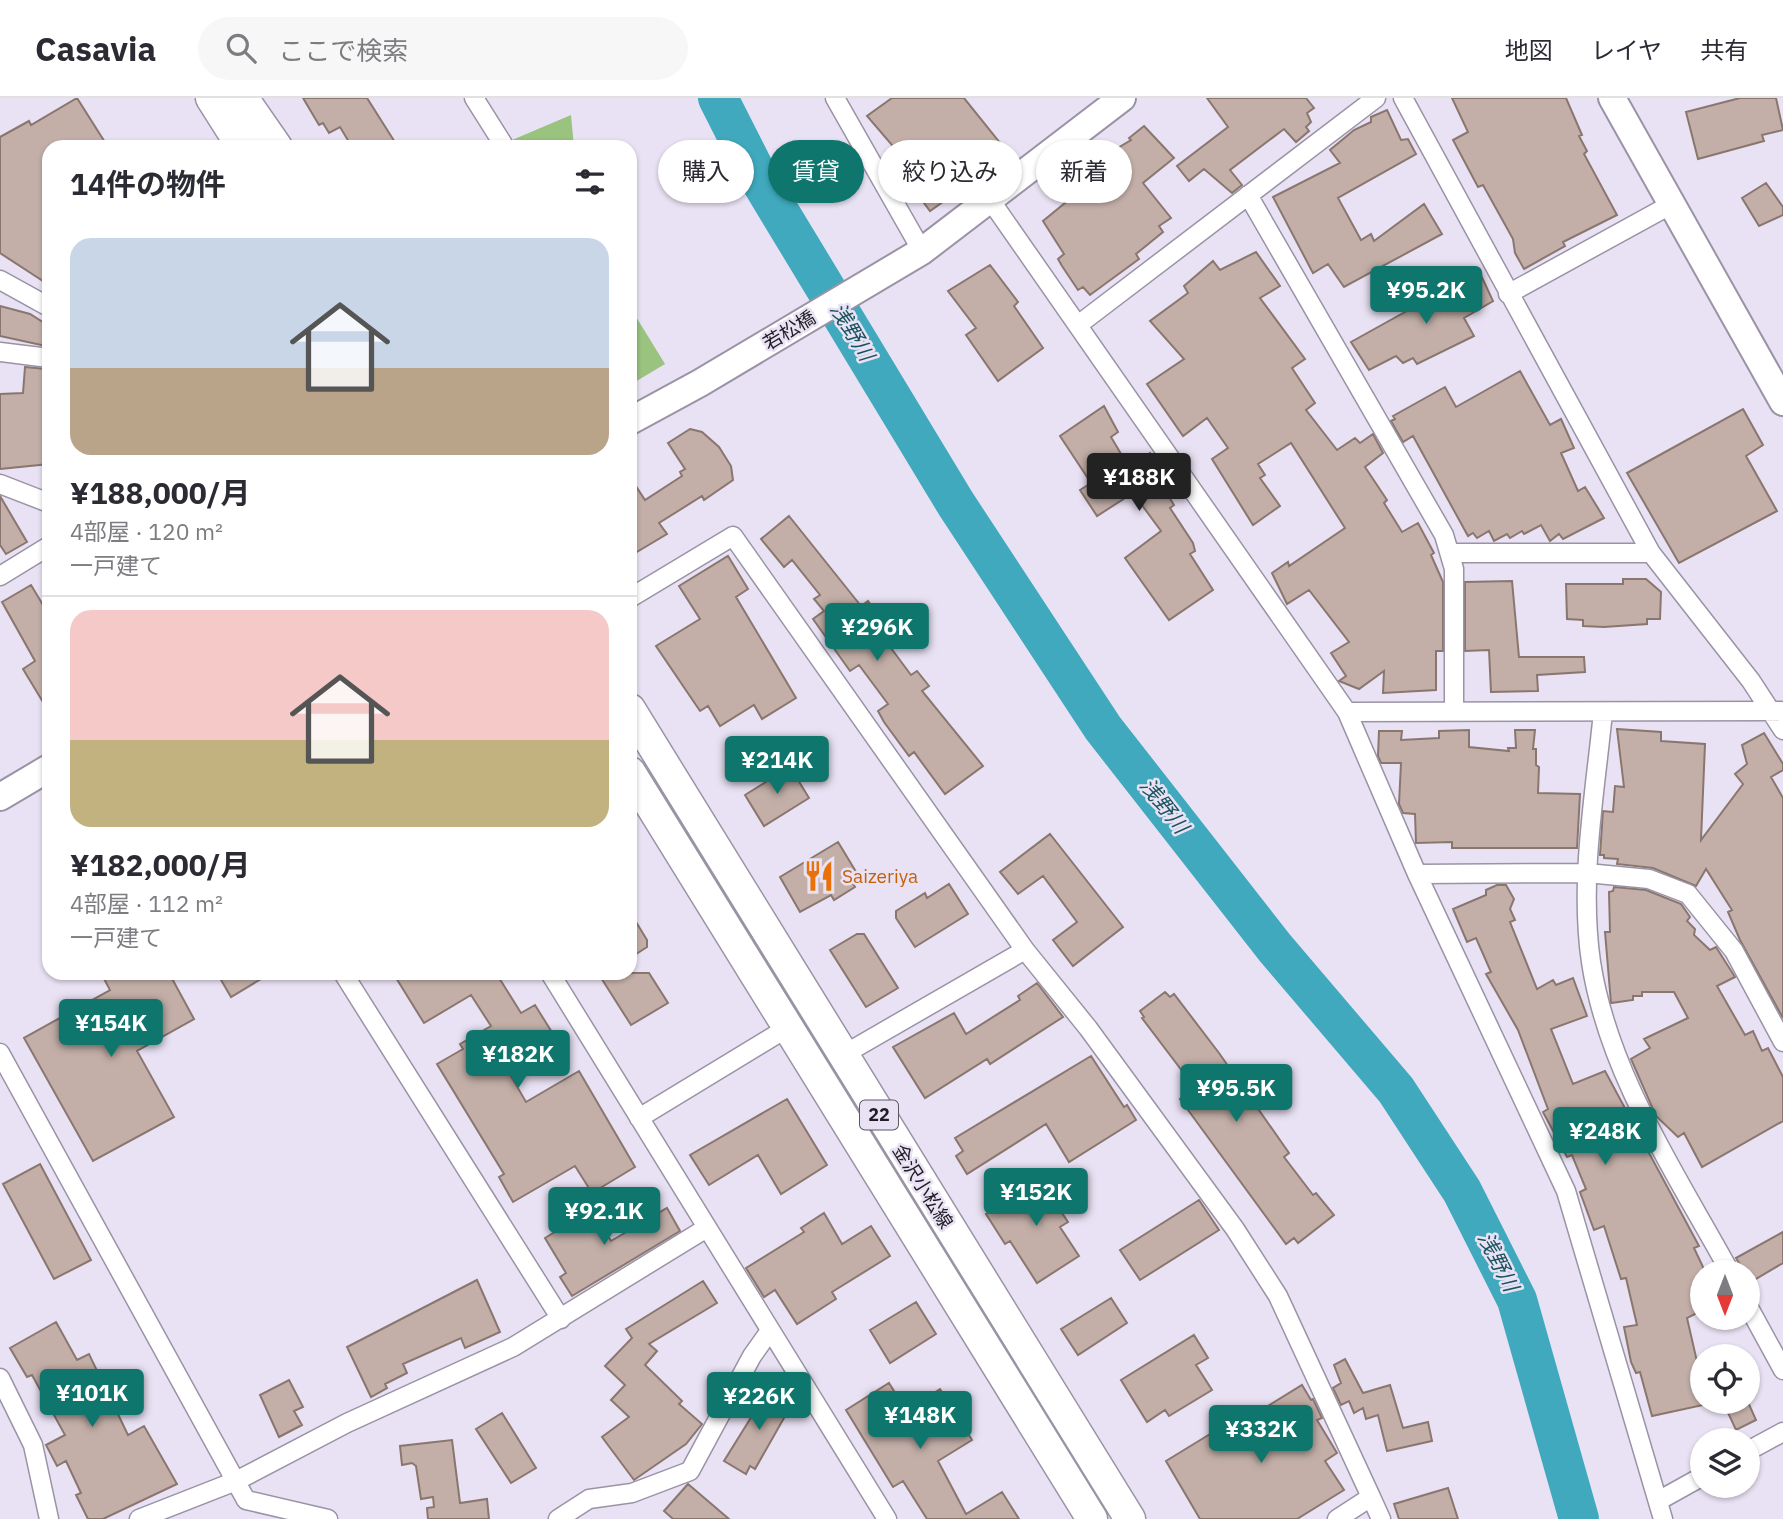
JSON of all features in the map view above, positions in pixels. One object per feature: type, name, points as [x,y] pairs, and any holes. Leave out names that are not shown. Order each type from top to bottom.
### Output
[{"type":"main road","points":[[211,98],[238,140]]},
{"type":"main road","points":[[243,98],[273,140]]},
{"type":"main road","name":"金沢小松線","points":[[637,720],[1130,1519]]},
{"type":"main road","name":"金沢小松線","points":[[637,783],[1091,1519]]},
{"type":"street","points":[[474,98],[500,140]]},
{"type":"street","points":[[835,98],[912,257]]},
{"type":"street","name":"若松橋","points":[[1022,177],[1122,98]]},
{"type":"street","points":[[1077,325],[1376,98]]},
{"type":"street","points":[[1403,98],[1651,553],[1778,710],[1783,730]]},
{"type":"street","points":[[1612,98],[1783,402]]},
{"type":"street","points":[[1248,195],[1444,535],[1454,569],[1454,710]]},
{"type":"street","name":"若松橋","points":[[637,417],[912,257],[988,203]]},
{"type":"street","points":[[992,203],[1347,712],[1417,874],[1566,1191],[1662,1519]]},
{"type":"street","points":[[1508,294],[1672,204]]},
{"type":"street","points":[[0,280],[42,303]]},
{"type":"street","points":[[0,352],[42,357]]},
{"type":"street","points":[[0,484],[42,500]]},
{"type":"street","points":[[637,594],[733,536],[1025,950],[1088,1028],[1236,1229],[1278,1296],[1381,1519]]},
{"type":"street","points":[[0,576],[42,551]]},
{"type":"street","points":[[1450,554],[1651,553]]},
{"type":"street","points":[[1347,712],[1778,710]]},
{"type":"street","points":[[1603,712],[1587,873],[1591,962],[1607,1032],[1642,1110],[1723,1260]]},
{"type":"street","points":[[0,797],[42,772]]},
{"type":"street","points":[[1417,874],[1587,873],[1649,879],[1688,894],[1734,951],[1781,1033]]},
{"type":"street","points":[[843,1055],[1025,950]]},
{"type":"street","points":[[347,980],[561,1319]]},
{"type":"street","points":[[554,980],[705,1229],[887,1519]]},
{"type":"street","points":[[639,1118],[788,1028]]},
{"type":"street","points":[[0,1053],[246,1500],[328,1519]]},
{"type":"street","points":[[139,1519],[236,1481],[347,1423],[513,1347],[705,1229]]},
{"type":"street","points":[[1760,1328],[1783,1370]]},
{"type":"street","points":[[558,1519],[589,1499],[632,1493],[690,1471],[752,1356],[769,1332]]},
{"type":"street","points":[[0,1378],[33,1445],[49,1519]]},
{"type":"street","points":[[1760,1444],[1783,1432]]},
{"type":"street","points":[[1658,1501],[1690,1483]]},
{"type":"street","points":[[1337,1519],[1371,1497]]},
{"type":"green space","points":[[571,115],[573,140],[512,140]]},
{"type":"green space","points":[[637,318],[665,364],[637,381]]},
{"type":"building","points":[[77,98],[104,140],[42,140],[42,280],[0,253],[0,137],[29,121],[31,125]]},
{"type":"building","points":[[303,98],[367,98],[394,140],[348,140],[340,127],[329,133],[323,123],[319,125]]},
{"type":"building","points":[[892,98],[964,98],[998,140],[888,140],[867,116]]},
{"type":"building","points":[[1207,98],[1306,98],[1314,108],[1307,113],[1311,122],[1306,127],[1309,131],[1296,142],[1284,129],[1230,170],[1242,185],[1232,193],[1204,169],[1189,181],[1177,166],[1228,127]]},
{"type":"building","points":[[1452,98],[1566,98],[1582,135],[1579,136],[1587,151],[1584,154],[1617,215],[1563,242],[1565,246],[1524,269],[1515,253],[1513,239],[1483,185],[1478,187],[1453,140],[1468,132]]},
{"type":"building","points":[[1740,98],[1776,98],[1783,130],[1762,135],[1764,141],[1698,159],[1686,112]]},
{"type":"building","points":[[1387,110],[1401,140],[1408,139],[1416,154],[1338,198],[1361,240],[1371,234],[1374,241],[1424,204],[1442,234],[1344,287],[1328,264],[1313,273],[1273,197],[1340,163],[1330,150],[1354,130],[1371,122],[1371,117]]},
{"type":"building","points":[[1144,126],[1174,158],[1143,183],[1171,218],[1159,226],[1163,232],[1136,254],[1139,259],[1090,295],[1083,287],[1078,290],[1062,266],[1058,259],[1064,254],[1043,221],[1065,203],[1132,203],[1132,140],[1129,138]]},
{"type":"building","points":[[1766,183],[1783,207],[1783,215],[1759,226],[1742,198]]},
{"type":"building","points":[[924,203],[941,203],[930,211]]},
{"type":"building","points":[[1256,252],[1280,286],[1260,298],[1305,359],[1292,368],[1315,403],[1306,410],[1337,450],[1355,438],[1360,443],[1373,434],[1383,453],[1365,467],[1387,500],[1384,503],[1402,532],[1418,523],[1434,553],[1431,555],[1443,582],[1443,651],[1436,651],[1436,690],[1383,693],[1384,671],[1359,689],[1339,681],[1346,676],[1331,653],[1349,642],[1309,590],[1287,604],[1272,573],[1288,562],[1289,566],[1345,528],[1291,443],[1258,464],[1265,475],[1260,478],[1280,506],[1253,525],[1212,459],[1228,448],[1207,418],[1183,436],[1147,384],[1184,359],[1150,321],[1188,293],[1184,286],[1213,261],[1220,270]]},
{"type":"building","points":[[990,265],[1018,302],[1014,306],[1043,348],[998,381],[966,335],[976,328],[948,291]]},
{"type":"building","points":[[1479,271],[1493,301],[1464,318],[1474,336],[1417,364],[1413,358],[1403,363],[1396,356],[1369,370],[1351,342]]},
{"type":"building","points":[[0,306],[30,314],[42,322],[42,345],[0,336]]},
{"type":"building","points":[[25,367],[42,369],[42,465],[0,469],[0,394],[23,393]]},
{"type":"building","points":[[1520,371],[1550,425],[1561,419],[1574,448],[1561,453],[1578,491],[1585,487],[1604,518],[1563,539],[1559,534],[1550,541],[1541,525],[1524,534],[1522,531],[1510,538],[1507,534],[1494,541],[1489,531],[1477,538],[1473,533],[1468,536],[1413,436],[1403,442],[1391,421],[1395,419],[1393,416],[1445,387],[1456,407]]},
{"type":"building","points":[[1104,406],[1118,432],[1111,437],[1130,469],[1150,453],[1163,472],[1157,477],[1169,493],[1167,494],[1174,505],[1170,508],[1193,543],[1195,551],[1190,554],[1213,590],[1169,620],[1125,558],[1161,531],[1133,493],[1097,516],[1080,490],[1091,483],[1060,436]]},
{"type":"building","points":[[1743,409],[1763,445],[1746,456],[1777,511],[1679,563],[1627,473]]},
{"type":"building","points":[[690,429],[702,432],[719,447],[731,466],[733,480],[704,500],[702,496],[659,523],[667,534],[637,552],[637,488],[645,500],[682,476],[680,472],[685,469],[668,443]]},
{"type":"building","points":[[0,496],[27,542],[6,554],[0,545]]},
{"type":"building","points":[[789,516],[861,606],[868,601],[895,639],[888,644],[911,675],[917,671],[929,686],[922,691],[983,766],[945,794],[914,752],[909,756],[884,722],[878,711],[888,704],[859,665],[850,671],[813,619],[824,611],[814,599],[820,595],[792,560],[784,567],[761,539]]},
{"type":"building","points":[[728,556],[748,589],[736,597],[796,698],[762,719],[754,705],[720,726],[708,706],[700,711],[656,646],[700,619],[679,586]]},
{"type":"building","points":[[1623,579],[1646,579],[1661,592],[1660,619],[1647,619],[1647,624],[1604,627],[1583,626],[1583,620],[1567,619],[1566,584],[1623,584]]},
{"type":"building","points":[[1512,581],[1519,657],[1584,657],[1585,672],[1537,675],[1538,691],[1491,692],[1489,650],[1465,651],[1465,582]]},
{"type":"building","points":[[31,585],[42,603],[42,700],[23,669],[35,661],[2,602]]},
{"type":"building","points":[[1617,729],[1661,732],[1661,741],[1705,744],[1701,840],[1743,784],[1735,774],[1747,764],[1742,745],[1764,733],[1783,764],[1783,770],[1771,777],[1783,798],[1783,1018],[1740,940],[1728,912],[1732,910],[1706,869],[1696,886],[1653,868],[1617,864],[1618,859],[1600,855],[1603,811],[1613,812],[1615,786],[1624,787]]},
{"type":"building","points":[[1469,730],[1469,747],[1509,751],[1508,748],[1516,748],[1515,730],[1535,730],[1533,749],[1536,749],[1536,765],[1539,767],[1538,793],[1580,794],[1577,848],[1452,848],[1452,842],[1416,843],[1415,814],[1403,813],[1399,804],[1401,763],[1381,763],[1378,756],[1379,731],[1402,731],[1401,740],[1439,738],[1439,731]]},
{"type":"building","points":[[790,767],[809,798],[764,826],[745,795]]},
{"type":"building","points":[[1050,834],[1123,927],[1073,966],[1053,940],[1077,922],[1043,876],[1018,894],[1000,872]]},
{"type":"building","points":[[838,842],[858,875],[851,880],[855,887],[834,900],[831,895],[800,912],[780,877]]},
{"type":"building","points":[[949,884],[968,914],[915,947],[896,918],[896,911],[925,893],[927,898]]},
{"type":"building","points":[[1497,885],[1506,885],[1514,899],[1510,909],[1515,920],[1510,922],[1537,989],[1553,980],[1556,985],[1573,978],[1587,1016],[1551,1029],[1573,1084],[1605,1071],[1699,1246],[1694,1248],[1700,1260],[1690,1260],[1690,1316],[1687,1318],[1693,1344],[1690,1344],[1690,1408],[1652,1416],[1640,1372],[1636,1373],[1631,1362],[1624,1327],[1637,1325],[1626,1278],[1621,1279],[1604,1226],[1594,1230],[1580,1192],[1586,1189],[1572,1155],[1567,1157],[1543,1112],[1548,1109],[1518,1030],[1486,974],[1491,972],[1476,938],[1467,942],[1453,909],[1486,895],[1486,890]]},
{"type":"building","points":[[1614,887],[1646,890],[1681,904],[1690,917],[1687,921],[1695,929],[1694,935],[1710,950],[1716,947],[1735,977],[1717,986],[1745,1035],[1753,1031],[1762,1051],[1768,1048],[1783,1077],[1783,1121],[1702,1167],[1684,1133],[1678,1137],[1656,1116],[1631,1059],[1650,1048],[1644,1039],[1688,1018],[1674,992],[1642,992],[1642,996],[1633,996],[1633,1000],[1611,1003],[1605,932],[1610,932],[1609,892],[1613,891]]},
{"type":"building","points":[[637,924],[647,940],[647,947],[637,953]]},
{"type":"building","points":[[857,934],[864,934],[898,988],[866,1007],[830,950]]},
{"type":"building","points":[[637,973],[649,973],[668,1003],[631,1025],[602,980],[637,980]]},
{"type":"building","points":[[105,980],[173,980],[194,1019],[137,1051],[174,1117],[93,1161],[24,1038],[110,990]]},
{"type":"building","points":[[221,980],[259,980],[231,997]]},
{"type":"building","points":[[397,980],[500,980],[521,1013],[535,1005],[553,1034],[504,1064],[526,1102],[579,1071],[635,1167],[592,1193],[575,1166],[513,1202],[499,1177],[504,1174],[437,1064],[463,1049],[460,1044],[491,1026],[471,995],[424,1023]]},
{"type":"building","points":[[1037,983],[1063,1017],[990,1064],[987,1059],[925,1098],[893,1047],[954,1013],[966,1034],[1020,1000],[1018,996]]},
{"type":"building","points":[[1165,992],[1170,997],[1174,994],[1219,1053],[1289,1153],[1284,1157],[1313,1195],[1316,1193],[1334,1215],[1298,1243],[1294,1238],[1286,1244],[1180,1099],[1195,1088],[1142,1018],[1144,1017],[1140,1011]]},
{"type":"building","points":[[1091,1056],[1124,1107],[1127,1105],[1136,1120],[1069,1162],[1046,1124],[967,1174],[956,1156],[963,1151],[955,1138]]},
{"type":"building","points":[[787,1099],[827,1165],[781,1194],[758,1155],[709,1185],[690,1155]]},
{"type":"building","points":[[40,1164],[91,1260],[54,1279],[3,1184]]},
{"type":"building","points":[[1049,1174],[1068,1204],[1060,1210],[1068,1222],[1060,1227],[1079,1256],[1037,1283],[1010,1241],[1005,1244],[986,1214]]},
{"type":"building","points":[[1199,1200],[1219,1230],[1140,1280],[1120,1250]]},
{"type":"building","points":[[667,1208],[680,1231],[572,1296],[560,1277],[566,1273],[545,1238],[592,1209],[611,1241]]},
{"type":"building","points":[[824,1213],[842,1244],[871,1226],[890,1256],[832,1292],[836,1299],[797,1324],[775,1290],[764,1297],[746,1268],[804,1232],[801,1228]]},
{"type":"building","points":[[1783,1232],[1783,1263],[1760,1277],[1760,1260],[1736,1258]]},
{"type":"building","points":[[477,1280],[500,1332],[465,1348],[461,1338],[403,1364],[407,1373],[385,1384],[387,1388],[371,1397],[347,1347]]},
{"type":"building","points":[[703,1281],[717,1303],[649,1344],[657,1351],[645,1365],[682,1401],[679,1404],[702,1424],[686,1444],[634,1480],[602,1437],[629,1417],[611,1400],[625,1385],[605,1366],[632,1338],[626,1329]]},
{"type":"building","points":[[1111,1298],[1127,1323],[1078,1355],[1061,1329]]},
{"type":"building","points":[[916,1302],[936,1334],[890,1363],[870,1330]]},
{"type":"building","points":[[56,1322],[77,1360],[89,1354],[128,1435],[144,1426],[177,1484],[103,1519],[88,1519],[76,1495],[81,1493],[66,1461],[57,1466],[46,1445],[65,1435],[32,1375],[27,1377],[10,1348]]},
{"type":"building","points":[[1194,1335],[1208,1358],[1196,1365],[1212,1390],[1169,1416],[1165,1410],[1147,1422],[1121,1380]]},
{"type":"building","points":[[1345,1359],[1363,1393],[1390,1385],[1403,1428],[1428,1422],[1432,1441],[1387,1451],[1378,1415],[1366,1419],[1363,1408],[1354,1413],[1349,1401],[1341,1405],[1333,1388],[1341,1383],[1334,1365]]},
{"type":"building","points":[[289,1380],[303,1407],[294,1411],[302,1425],[279,1437],[260,1395]]},
{"type":"building","points":[[889,1383],[906,1410],[940,1389],[972,1440],[938,1461],[966,1514],[1002,1492],[1019,1519],[927,1519],[903,1481],[893,1487],[846,1410]]},
{"type":"building","points":[[1302,1385],[1311,1400],[1313,1399],[1322,1418],[1317,1420],[1337,1453],[1325,1461],[1344,1490],[1297,1519],[1200,1519],[1166,1461],[1215,1431],[1219,1436]]},
{"type":"building","points":[[770,1387],[793,1402],[755,1469],[750,1466],[746,1474],[724,1461]]},
{"type":"building","points":[[502,1413],[536,1468],[511,1483],[476,1429]]},
{"type":"building","points":[[1729,1414],[1753,1414],[1756,1420],[1735,1428]]},
{"type":"building","points":[[452,1440],[460,1503],[487,1499],[489,1519],[428,1519],[427,1508],[434,1507],[433,1497],[421,1499],[416,1466],[412,1463],[402,1465],[400,1446]]},
{"type":"building","points":[[688,1484],[729,1519],[673,1519],[664,1511]]},
{"type":"building","points":[[1448,1488],[1458,1519],[1399,1519],[1394,1504]]},
{"type":"waterway","name":"浅野川","points":[[718,98],[757,175],[956,504],[1103,728],[1275,948],[1396,1090],[1462,1191],[1517,1300],[1579,1519]]},
{"type":"place","name":"Saizeriya","points":[[819,876]]}]
